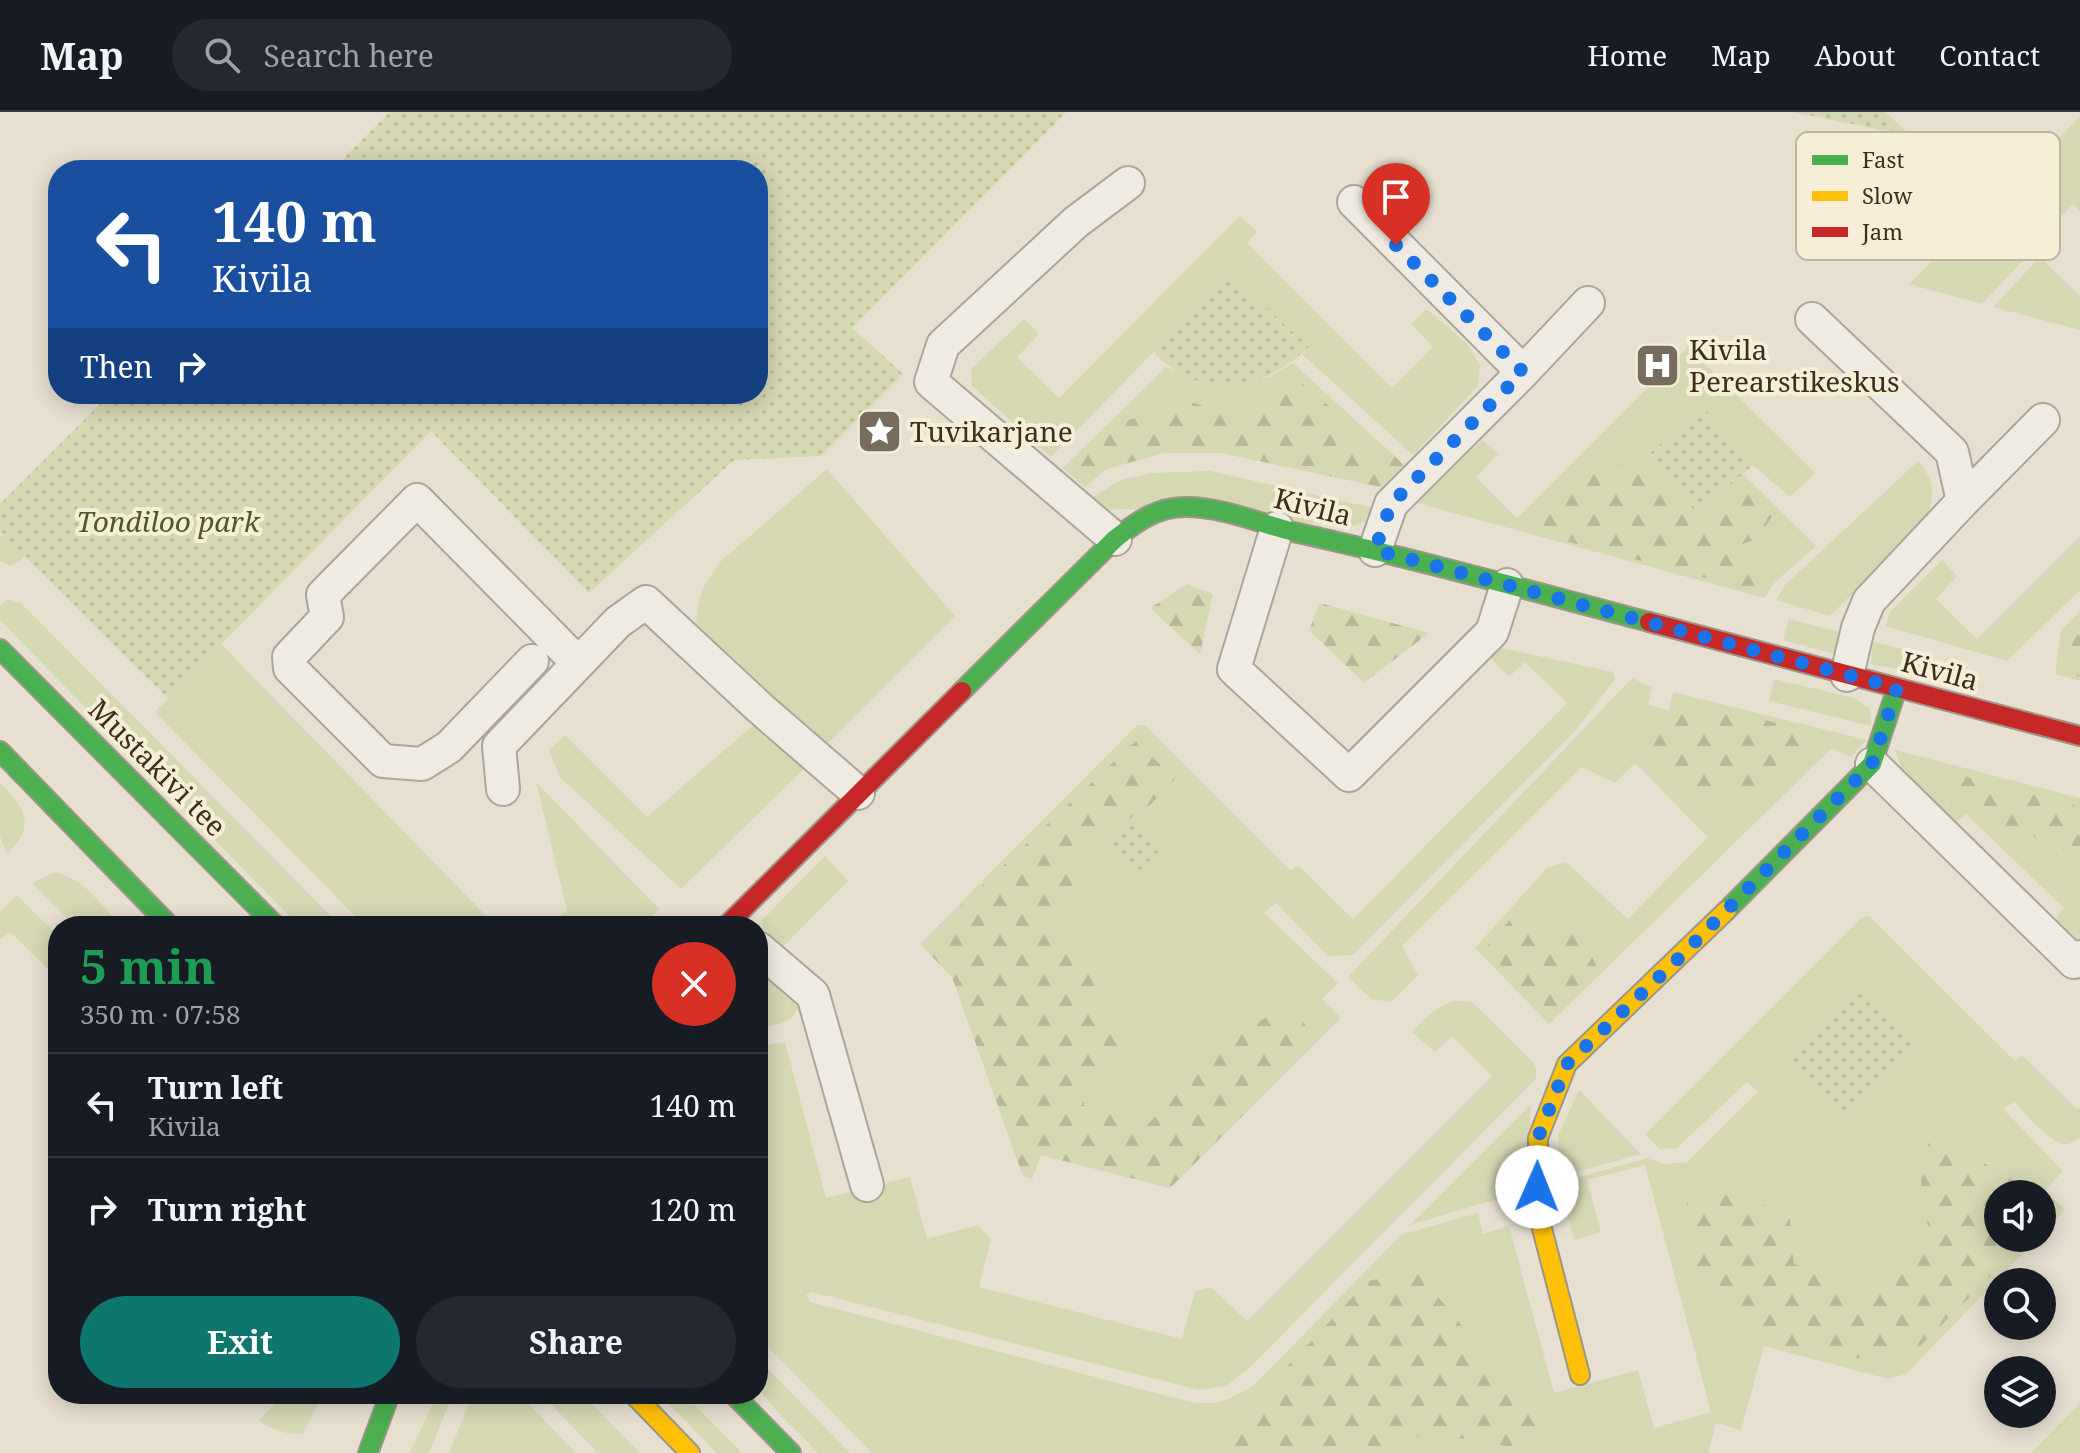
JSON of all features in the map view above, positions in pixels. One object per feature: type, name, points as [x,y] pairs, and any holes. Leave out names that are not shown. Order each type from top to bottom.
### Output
[{"type":"street","points":[[1115,539],[931,382],[943,345],[1076,222],[1128,183]]},
{"type":"street","points":[[1354,202],[1523,372]]},
{"type":"street","points":[[1375,550],[1391,504],[1588,303]]},
{"type":"street","points":[[1812,319],[1952,452],[1963,501]]},
{"type":"street","points":[[1847,675],[1858,628],[1869,601],[2043,420]]},
{"type":"street","points":[[532,661],[449,747],[422,764],[383,761],[290,668],[289,657],[327,617],[323,595],[417,500],[578,663]]},
{"type":"street","name":"Kivila","points":[[738,916],[1115,539],[1141,517],[1182,507],[1222,510],[1277,528],[1375,550],[2080,736]]},
{"type":"street","points":[[1277,528],[1234,669],[1349,775],[1492,632],[1507,585]]},
{"type":"street","points":[[503,789],[499,746],[618,622],[646,602],[760,708],[858,793]]},
{"type":"street","name":"Mustakivi tee","points":[[0,649],[266,916]]},
{"type":"street","points":[[1580,1375],[1538,1213],[1538,1138],[1567,1064],[1675,962],[1872,764],[1897,688]]},
{"type":"street","points":[[0,751],[160,916]]},
{"type":"street","points":[[1872,764],[2074,962],[2080,957]]},
{"type":"street","points":[[768,957],[813,995],[867,1185]]},
{"type":"street","points":[[368,1453],[387,1404]]},
{"type":"street","points":[[643,1404],[690,1453]]},
{"type":"street","points":[[743,1404],[791,1453]]},
{"type":"green space","name":"Tondiloo park","points":[[390,112],[1066,112],[852,328],[903,374],[821,456],[734,460],[589,593],[431,431],[168,698],[0,532],[0,504],[100,404],[768,404],[768,160],[342,160]]},
{"type":"green space","points":[[1793,112],[1885,112],[1907,132],[1891,132]]},
{"type":"green space","points":[[2080,117],[2080,211],[2073,204],[2060,218],[2060,137]]},
{"type":"green space","points":[[1240,216],[1257,232],[1247,243],[1392,388],[1433,347],[1411,324],[1427,309],[1467,344],[1480,365],[1478,386],[1413,455],[1302,354],[1309,348],[1230,274],[1051,457],[972,386],[971,369],[1024,319],[1039,334],[1017,357],[1059,398]]},
{"type":"green space","points":[[1934,260],[2023,260],[1982,304],[1909,284]]},
{"type":"green space","points":[[2037,260],[2043,260],[2080,296],[2080,330],[1993,307]]},
{"type":"green space","points":[[1230,274],[1309,347],[1271,374],[1231,385],[1210,384],[1190,378],[1171,367],[1153,351]]},
{"type":"green space","points":[[1699,336],[1716,353],[1705,364],[1815,473],[1790,497],[1753,465],[1704,408],[1697,513],[1743,474],[1816,546],[1776,581],[1764,598],[1417,503],[1482,440],[1498,454],[1476,477],[1517,518]]},
{"type":"green space","points":[[1293,363],[1404,465],[1381,487],[1221,453],[1164,453],[1106,469],[1085,487],[1063,468],[1166,367],[1204,383],[1269,377]]},
{"type":"green space","points":[[1290,374],[1340,415],[1353,450],[1384,446],[1404,465],[1381,487],[1221,453],[1164,453],[1106,469],[1085,487],[1063,468],[1104,428],[1188,401],[1236,417]]},
{"type":"green space","points":[[1704,408],[1753,465],[1697,514],[1649,454]]},
{"type":"green space","points":[[1918,461],[1928,475],[1932,488],[1927,519],[1830,616],[1776,600],[1785,585]]},
{"type":"green space","points":[[1638,463],[1669,488],[1694,520],[1737,487],[1774,513],[1758,538],[1730,549],[1771,577],[1759,592],[1539,534],[1531,524],[1569,473]]},
{"type":"green space","points":[[827,469],[955,616],[824,747],[694,645],[698,604],[705,584],[720,562]]},
{"type":"green space","points":[[1210,471],[1373,508],[1367,521],[1352,526],[1107,510],[1093,497],[1121,480],[1152,473]]},
{"type":"green space","points":[[0,536],[38,542],[18,563],[10,566],[0,561]]},
{"type":"green space","points":[[2080,536],[2080,590],[2007,661],[1886,626],[1890,612],[1942,560],[1957,576],[1936,599],[1977,639]]},
{"type":"green space","points":[[1187,584],[1213,594],[1200,654],[1150,608]]},
{"type":"green space","points":[[7,599],[21,603],[331,916],[289,916],[0,620],[0,606]]},
{"type":"green space","points":[[1320,603],[1429,633],[1364,683],[1309,630]]},
{"type":"green space","points":[[2080,611],[2080,681],[2055,674],[2061,630]]},
{"type":"green space","points":[[1789,619],[1846,634],[1834,654],[1783,640]]},
{"type":"green space","points":[[2080,621],[2080,677],[2062,672],[2068,631]]},
{"type":"green space","points":[[1873,642],[1919,653],[1927,674],[1871,664]]},
{"type":"green space","points":[[221,644],[486,916],[355,916],[155,712]]},
{"type":"green space","points":[[1501,648],[1613,672],[1615,679],[1576,730],[1353,955],[1328,956],[1276,903],[1264,913],[1338,983],[1322,999],[1341,1018],[1170,1188],[1041,1155],[1032,1179],[1023,1176],[952,977],[920,944],[1137,725],[1145,725],[1291,871],[1298,865],[1353,919],[1567,703],[1525,662],[1509,677],[1490,658]]},
{"type":"green space","points":[[1632,678],[1652,687],[1648,705],[1669,710],[1673,692],[1867,740],[1851,757],[1832,748],[1549,1024],[1475,948],[1547,868],[1566,862],[1628,919],[1708,837],[1635,763],[1615,783],[1582,767],[1402,946],[1418,975],[1391,1002],[1371,999],[1348,977]]},
{"type":"green space","points":[[1774,679],[1854,698],[1870,709],[1871,726],[1769,701]]},
{"type":"green space","points":[[1687,708],[1750,716],[1820,734],[1809,764],[1774,780],[1709,800],[1665,777],[1644,738]]},
{"type":"green space","points":[[755,724],[806,767],[681,889],[560,777],[549,750],[565,735],[647,817]]},
{"type":"green space","points":[[1136,741],[1175,779],[1150,805],[1092,843],[1055,923],[1089,965],[1098,1000],[1120,1029],[1116,1057],[1081,1074],[1084,1105],[1150,1122],[1234,1033],[1290,1006],[1318,1041],[1170,1188],[1041,1155],[1032,1179],[1023,1176],[952,977],[920,944]]},
{"type":"green space","points":[[1895,750],[2080,798],[2080,940],[2064,936],[2050,925],[2064,908],[1966,814],[1951,827],[1912,798]]},
{"type":"green space","points":[[1963,776],[2080,807],[2080,867],[2064,862],[2026,830],[2008,845],[1984,822],[1951,806]]},
{"type":"green space","points":[[536,782],[659,909],[652,916],[560,916],[567,910]]},
{"type":"green space","points":[[0,783],[21,809],[25,825],[7,854],[0,836]]},
{"type":"green space","points":[[1134,818],[1163,847],[1134,876],[1105,847]]},
{"type":"green space","points":[[825,856],[848,881],[783,947],[768,933],[766,916]]},
{"type":"green space","points":[[53,873],[73,879],[112,916],[65,916],[32,883]]},
{"type":"green space","points":[[17,895],[48,926],[48,969],[10,932],[0,940],[0,912]]},
{"type":"green space","points":[[1514,915],[1538,928],[1582,931],[1596,966],[1564,1005],[1543,1008],[1485,949]]},
{"type":"green space","points":[[1869,916],[2015,1061],[2022,1055],[2077,1109],[2080,1107],[2080,1137],[2069,1144],[2062,1144],[2047,1135],[2014,1102],[2003,1109],[2063,1171],[2054,1180],[1984,1180],[1984,1252],[2024,1252],[2009,1268],[1984,1268],[1984,1294],[1906,1374],[1888,1379],[1764,1346],[1741,1430],[1716,1423],[1708,1453],[872,1453],[768,1347],[768,1045],[785,1042],[826,1198],[910,1177],[927,1239],[978,1225],[991,1239],[979,1287],[1182,1339],[1195,1291],[1211,1287],[1247,1321],[1492,1076],[1452,1036],[1435,1052],[1412,1032],[1446,1004],[1473,1003],[1533,1062],[1536,1079],[1246,1371],[1227,1385],[1199,1390],[812,1292],[806,1295],[810,1302],[1182,1400],[1204,1403],[1226,1400],[1253,1386],[1401,1235],[1478,1213],[1483,1234],[1509,1226],[1554,1393],[1638,1370],[1654,1428],[1711,1412],[1645,1165],[1587,1180],[1601,1232],[1574,1240],[1559,1183],[1647,1158],[1664,1164],[1687,1162],[1758,1092],[1747,1082],[1677,1148],[1659,1149],[1645,1134],[1862,917]]},
{"type":"green space","points":[[771,978],[799,1004],[789,1019],[768,1026],[768,981]]},
{"type":"green space","points":[[1859,993],[1912,1043],[1844,1112],[1787,1057]]},
{"type":"green space","points":[[1579,1090],[1641,1154],[1558,1177],[1558,1136]]},
{"type":"green space","points":[[1531,1104],[1527,1190],[1410,1225]]},
{"type":"green space","points":[[1933,1133],[2012,1180],[1984,1180],[1984,1252],[2011,1252],[1997,1268],[1984,1268],[1984,1283],[1912,1354],[1845,1359],[1756,1339],[1696,1287],[1685,1184],[1789,1212],[1794,1264],[1868,1293],[1928,1226],[1919,1167]]},
{"type":"green space","points":[[2056,1201],[2065,1210],[2056,1219]]},
{"type":"green space","points":[[1417,1271],[1538,1419],[1542,1452],[1428,1433],[1365,1453],[1236,1453],[1230,1436],[1281,1373],[1368,1281]]},
{"type":"green space","points":[[768,1369],[850,1453],[818,1453],[768,1401]]},
{"type":"green space","points":[[2080,1403],[2080,1453],[2031,1453],[2056,1428]]},
{"type":"green space","points":[[274,1404],[318,1404],[303,1434],[279,1431],[259,1420]]},
{"type":"green space","points":[[432,1404],[449,1404],[429,1453],[410,1453]]},
{"type":"green space","points":[[469,1404],[529,1404],[576,1453],[449,1453]]},
{"type":"green space","points":[[551,1404],[592,1404],[640,1453],[598,1453]]},
{"type":"green space","points":[[669,1404],[694,1404],[742,1453],[717,1453]]},
{"type":"traffic: fast","points":[[962,691],[1115,539],[1147,517],[1175,508],[1228,513],[1649,622]]},
{"type":"traffic: fast","points":[[0,649],[266,916]]},
{"type":"traffic: fast","points":[[1727,910],[1872,764],[1897,688]]},
{"type":"traffic: fast","points":[[0,751],[160,916]]},
{"type":"traffic: fast","points":[[368,1453],[386,1404]]},
{"type":"traffic: fast","points":[[743,1404],[791,1453]]},
{"type":"traffic: slow","points":[[1580,1375],[1538,1213],[1538,1138],[1567,1064],[1727,910]]},
{"type":"traffic: slow","points":[[643,1404],[690,1453]]},
{"type":"traffic: jam","points":[[1649,622],[2080,736]]},
{"type":"traffic: jam","points":[[736,916],[962,691]]},
{"type":"place","name":"Kivila Perearstikeskus","points":[[1658,365]]},
{"type":"place","name":"Tuvikarjane","points":[[879,431]]},
{"type":"route","points":[[1396,245],[1523,372],[1391,504],[1375,550],[1897,688],[1872,764],[1675,962],[1567,1064],[1538,1138],[1537,1187]]}]
